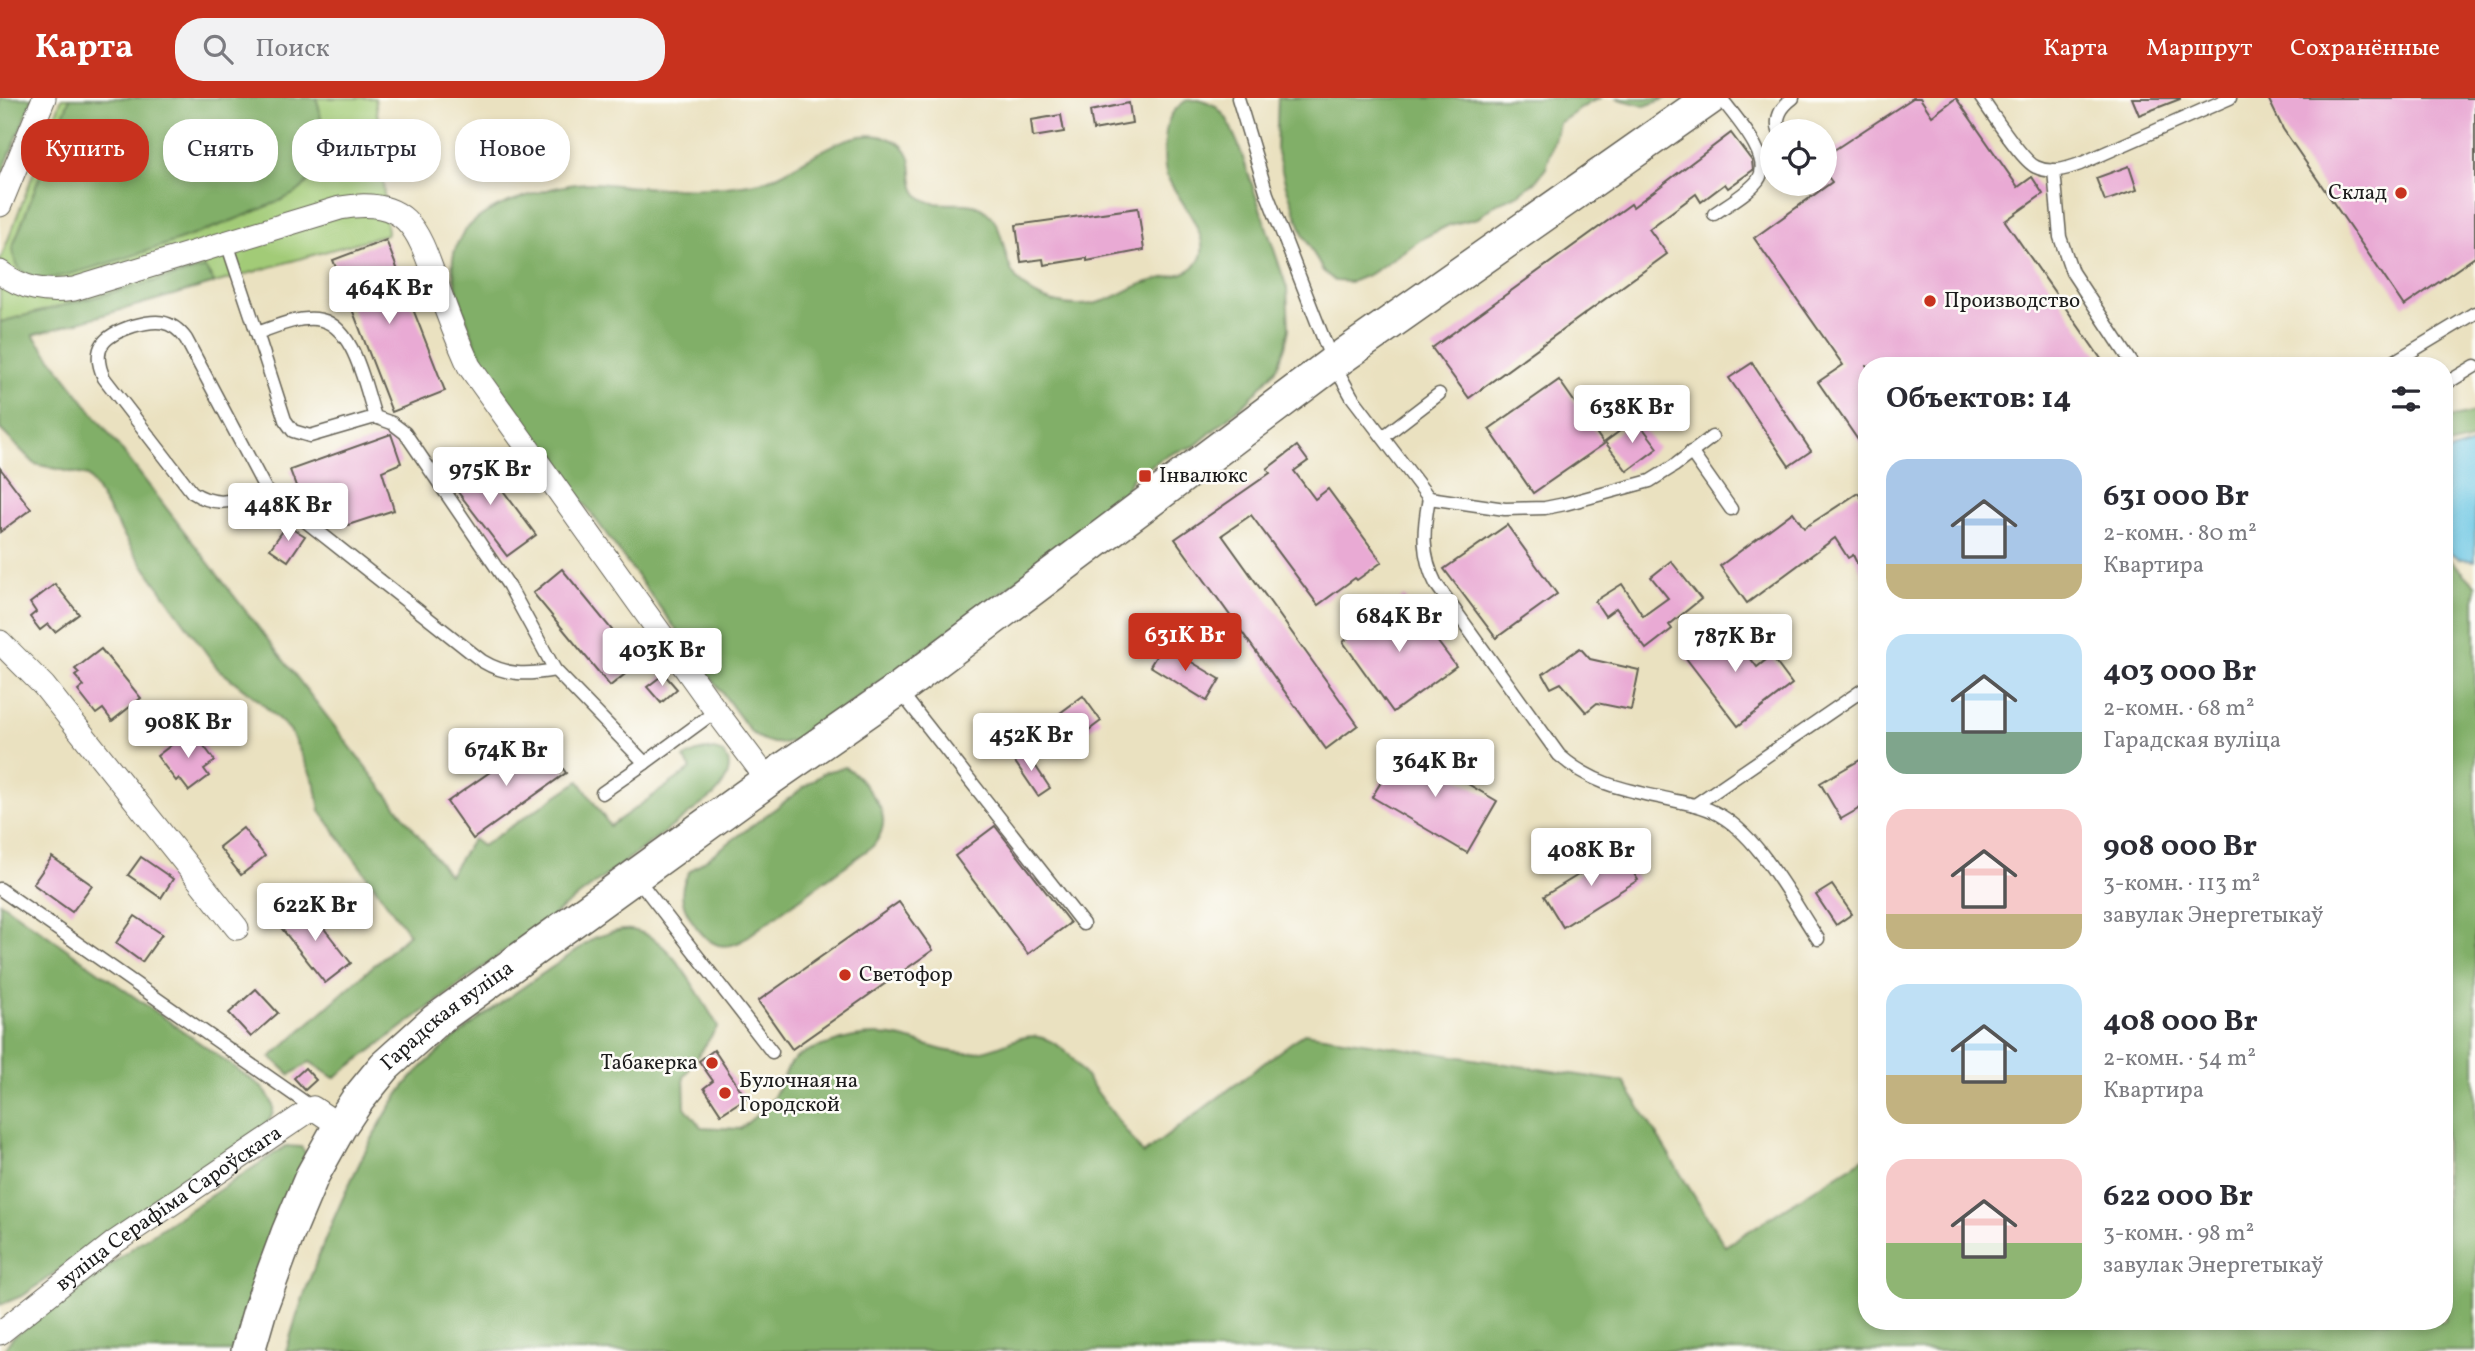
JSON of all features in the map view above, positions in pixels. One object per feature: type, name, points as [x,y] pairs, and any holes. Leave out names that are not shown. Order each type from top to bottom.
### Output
[{"type":"main road","name":"Гарадская вуліца","points":[[248,1351],[261,1306],[288,1233],[312,1176],[340,1126],[384,1066],[436,1020],[768,780],[899,689],[1333,363],[1710,98]]},
{"type":"street","points":[[0,205],[44,98]]},
{"type":"street","points":[[0,272],[22,286],[57,292],[340,208],[357,205],[390,209],[417,231],[469,366],[768,780]]},
{"type":"street","points":[[0,642],[44,686],[237,928]]},
{"type":"street","points":[[313,1108],[340,1126]]},
{"type":"street","name":"вуліца Серафіма Сароўскага","points":[[0,1333],[115,1242],[313,1108]]},
{"type":"lane","points":[[1238,98],[1267,194],[1333,363],[1352,397],[1429,498],[1505,509],[1545,508],[1650,481],[1712,437]]},
{"type":"lane","points":[[1714,214],[1757,181],[1762,169],[1759,154],[1721,98]]},
{"type":"lane","points":[[1777,119],[1780,110],[1793,98]]},
{"type":"lane","points":[[1981,98],[2029,162],[2041,169],[2054,170],[2080,164],[2230,98]]},
{"type":"lane","points":[[2054,170],[2060,237],[2068,263],[2081,288],[2128,357]]},
{"type":"lane","points":[[227,243],[285,420],[293,432],[310,436],[375,417],[399,428],[410,440],[509,586],[555,670],[645,763]]},
{"type":"lane","points":[[2402,357],[2475,313]]},
{"type":"lane","points":[[257,333],[307,319],[327,321],[335,326],[350,345],[375,417]]},
{"type":"lane","points":[[266,490],[223,502],[202,498],[192,492],[104,378],[99,357],[108,335],[151,321],[167,323],[181,332],[266,490],[482,661],[507,673],[533,674],[555,670]]},
{"type":"lane","points":[[2453,379],[2475,366]]},
{"type":"lane","points":[[1383,437],[1439,394]]},
{"type":"lane","points":[[1691,452],[1731,509]]},
{"type":"lane","points":[[1429,498],[1423,540],[1429,570],[1436,584],[1559,755],[1591,778],[1713,811],[1745,834],[1757,848],[1818,939]]},
{"type":"lane","points":[[899,689],[1083,924]]},
{"type":"lane","points":[[1695,805],[1858,693]]},
{"type":"lane","points":[[602,793],[716,711]]},
{"type":"lane","points":[[636,877],[772,1052]]},
{"type":"lane","points":[[0,889],[313,1108]]},
{"type":"green space","points":[[0,98],[33,98],[24,119],[21,119],[21,127],[0,179]]},
{"type":"green space","points":[[62,98],[375,98],[378,119],[292,119],[292,182],[383,182],[387,234],[32,335],[0,332],[0,261],[30,182],[149,182],[149,119],[54,119]]},
{"type":"green space","points":[[70,98],[316,98],[321,119],[292,119],[292,182],[307,182],[301,189],[255,211],[173,242],[89,269],[39,279],[22,272],[14,258],[13,246],[38,182],[149,182],[149,119],[62,119]]},
{"type":"green space","points":[[1278,98],[1602,98],[1559,123],[1546,168],[1535,182],[1519,194],[1495,204],[1478,218],[1449,225],[1423,238],[1370,274],[1351,282],[1335,281],[1323,271],[1303,234],[1276,149]]},
{"type":"green space","points":[[1615,98],[1667,98],[1645,106]]},
{"type":"green space","points":[[1187,100],[1203,100],[1216,106],[1227,119],[1239,146],[1287,288],[1289,329],[1277,368],[1250,399],[1195,446],[1169,454],[1132,478],[1117,507],[807,735],[778,743],[758,737],[751,732],[490,374],[472,336],[454,277],[453,259],[462,235],[480,217],[503,204],[559,187],[592,183],[634,187],[712,188],[755,183],[789,170],[841,142],[858,136],[876,136],[895,141],[903,147],[911,162],[914,186],[922,198],[935,203],[974,205],[989,214],[998,229],[1012,272],[1029,291],[1053,302],[1092,304],[1142,284],[1183,273],[1196,264],[1202,253],[1197,227],[1167,176],[1164,163],[1168,122],[1173,112]]},
{"type":"green space","points":[[205,268],[215,283],[33,335],[449,875],[473,839],[482,846],[579,781],[610,826],[691,769],[684,758],[698,752],[719,751],[726,756],[729,764],[723,784],[713,796],[334,1078],[310,1062],[290,1075],[271,1057],[409,934],[320,811],[316,786],[290,730],[257,699],[218,669],[135,554],[88,476],[35,464],[0,429],[0,322]]},
{"type":"green space","points":[[2475,412],[2475,439],[2453,445],[2453,417]]},
{"type":"green space","points":[[2453,562],[2475,585],[2475,1351],[286,1351],[311,1275],[341,1202],[381,1122],[408,1082],[457,1036],[525,986],[594,938],[626,930],[645,934],[671,954],[718,1026],[684,1077],[685,1107],[701,1127],[740,1129],[771,1101],[795,1059],[811,1050],[847,1038],[865,1035],[893,1036],[944,1050],[970,1053],[1031,1036],[1055,1043],[1069,1054],[1143,1154],[1304,1033],[1624,1082],[1725,1246],[1858,1162],[1858,1330],[2453,1330]]},
{"type":"green space","points":[[845,767],[861,781],[882,811],[883,825],[873,846],[740,942],[724,946],[709,940],[692,921],[683,901],[683,887],[689,872],[825,772]]},
{"type":"green space","points":[[0,902],[258,1084],[269,1096],[273,1113],[260,1132],[128,1220],[24,1295],[0,1305]]},
{"type":"green space","points":[[286,1146],[301,1147],[306,1161],[237,1351],[3,1351],[12,1338],[139,1243]]},
{"type":"water","points":[[2475,443],[2475,561],[2459,558],[2453,554],[2453,451]]},
{"type":"building","name":"Производство","points":[[1913,98],[1920,98],[1932,116],[1956,98],[2018,187],[2032,177],[2043,194],[2005,221],[2100,357],[1858,357],[1858,440],[1818,382],[1843,365],[1754,238],[1812,196],[1837,196],[1837,148]]},
{"type":"building","points":[[2132,98],[2180,98],[2180,99],[2139,115]]},
{"type":"building","name":"Склад","points":[[2268,98],[2475,98],[2475,257],[2404,306],[2283,129]]},
{"type":"building","points":[[1129,103],[1132,123],[1093,130],[1090,111]]},
{"type":"building","points":[[1061,115],[1064,132],[1033,137],[1031,120]]},
{"type":"building","points":[[1731,133],[1752,161],[1753,170],[1728,188],[1725,184],[1701,202],[1696,194],[1649,229],[1667,254],[1469,398],[1432,348],[1631,204],[1633,207]]},
{"type":"building","points":[[2129,166],[2137,190],[2105,201],[2096,178]]},
{"type":"building","points":[[1138,208],[1144,250],[1087,261],[1087,258],[1044,265],[1043,259],[1021,262],[1016,225]]},
{"type":"building","points":[[386,240],[445,391],[392,412],[333,260]]},
{"type":"building","points":[[1752,363],[1811,451],[1789,466],[1729,378]]},
{"type":"building","points":[[1559,380],[1604,444],[1533,493],[1489,429]]},
{"type":"building","points":[[1636,419],[1658,448],[1627,471],[1605,442]]},
{"type":"building","points":[[391,434],[401,463],[382,471],[394,510],[342,527],[329,489],[301,499],[290,470]]},
{"type":"building","points":[[1297,446],[1308,461],[1294,471],[1315,499],[1328,489],[1382,562],[1318,605],[1251,515],[1222,535],[1358,725],[1326,749],[1175,539],[1270,473],[1267,469]]},
{"type":"building","points":[[458,456],[482,484],[493,477],[536,535],[507,556],[441,470]]},
{"type":"building","points":[[0,468],[31,509],[0,532]]},
{"type":"building","points":[[1858,493],[1858,565],[1853,555],[1848,558],[1835,538],[1747,603],[1720,566],[1793,512],[1804,528]]},
{"type":"building","points":[[287,525],[305,536],[288,561],[270,549]]},
{"type":"building","points":[[1507,525],[1557,594],[1496,638],[1444,569]]},
{"type":"building","points":[[1671,561],[1701,599],[1669,625],[1672,629],[1646,649],[1616,608],[1605,616],[1595,601],[1622,584],[1643,616],[1668,598],[1651,577]]},
{"type":"building","points":[[562,569],[639,663],[610,686],[533,593]]},
{"type":"building","points":[[55,584],[79,614],[55,632],[48,624],[40,630],[30,617],[36,612],[30,603]]},
{"type":"building","points":[[1404,597],[1456,666],[1393,712],[1343,642]]},
{"type":"building","points":[[1723,622],[1757,667],[1771,656],[1792,684],[1738,726],[1682,653]]},
{"type":"building","points":[[1163,645],[1220,679],[1207,701],[1150,666]]},
{"type":"building","points":[[1580,648],[1590,659],[1639,670],[1631,710],[1597,703],[1586,712],[1561,683],[1551,688],[1543,674]]},
{"type":"building","points":[[101,649],[141,698],[112,721],[103,709],[96,714],[78,691],[84,686],[75,676],[79,673],[75,669]]},
{"type":"building","points":[[664,674],[677,689],[661,703],[647,687]]},
{"type":"building","points":[[1083,696],[1101,721],[1062,750],[1044,725]]},
{"type":"building","points":[[200,731],[209,742],[204,746],[215,761],[204,769],[209,776],[189,791],[179,778],[176,781],[157,756],[183,736],[186,741]]},
{"type":"building","points":[[540,737],[566,773],[473,839],[447,802]]},
{"type":"building","points":[[1403,746],[1497,801],[1467,853],[1372,797]]},
{"type":"building","points":[[1025,750],[1050,788],[1038,796],[1013,759]]},
{"type":"building","points":[[1858,761],[1858,809],[1841,819],[1820,783]]},
{"type":"building","points":[[995,826],[1070,923],[1028,954],[955,856]]},
{"type":"building","points":[[243,828],[265,856],[241,875],[219,847]]},
{"type":"building","points":[[1619,850],[1638,880],[1563,927],[1544,896]]},
{"type":"building","points":[[52,857],[92,885],[72,912],[33,884]]},
{"type":"building","points":[[141,857],[173,879],[161,898],[128,875]]},
{"type":"building","points":[[1832,885],[1852,914],[1836,925],[1816,895]]},
{"type":"building","name":"Светофор","points":[[899,902],[933,950],[792,1049],[758,1001]]},
{"type":"building","points":[[304,903],[351,963],[325,983],[279,925]]},
{"type":"building","points":[[135,916],[162,934],[142,962],[116,943]]},
{"type":"building","points":[[256,989],[278,1013],[251,1037],[229,1013]]},
{"type":"building","name":"Булочная на Городской","points":[[714,1050],[746,1098],[721,1114],[704,1088],[713,1081],[699,1061]]},
{"type":"building","points":[[305,1068],[316,1080],[305,1090],[294,1078]]},
{"type":"place","name":"Склад","points":[[2401,193]]},
{"type":"place","name":"Производство","points":[[1930,301]]},
{"type":"place","name":"Інвалюкс","points":[[1145,476]]},
{"type":"place","name":"Светофор","points":[[845,975]]},
{"type":"place","name":"Табакерка","points":[[712,1063]]},
{"type":"place","name":"Булочная на Городской","points":[[725,1093]]}]
